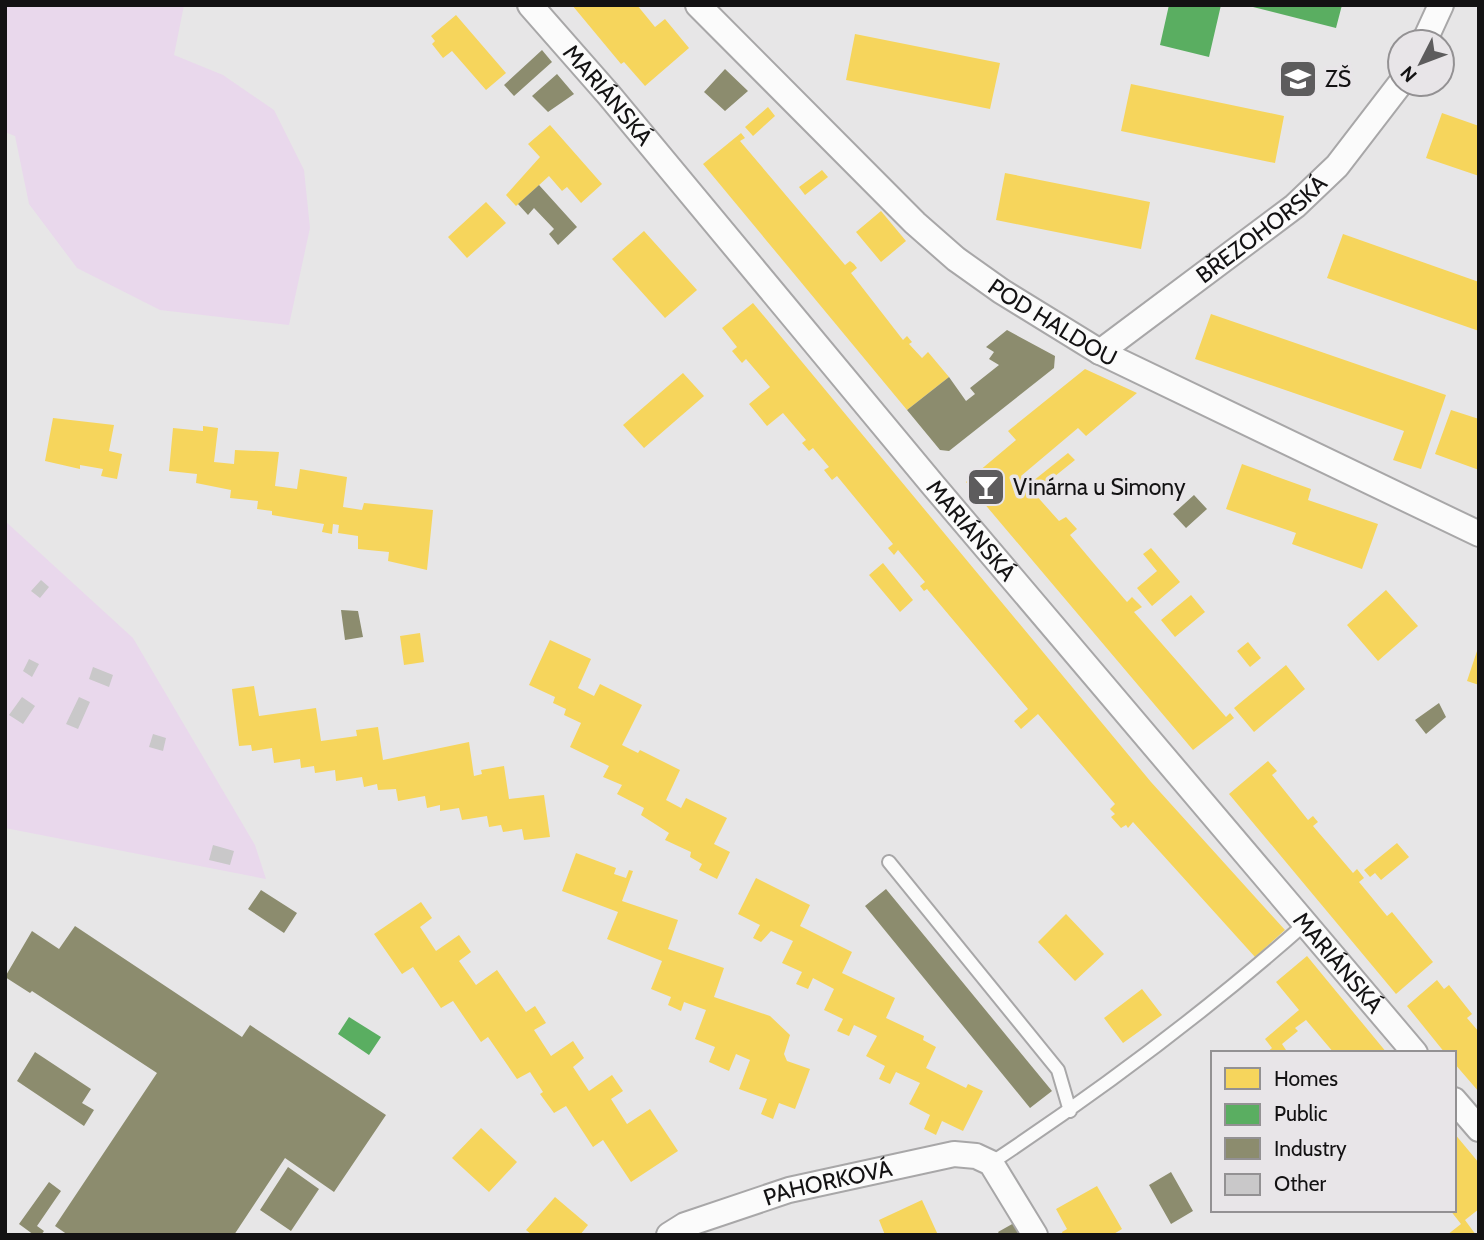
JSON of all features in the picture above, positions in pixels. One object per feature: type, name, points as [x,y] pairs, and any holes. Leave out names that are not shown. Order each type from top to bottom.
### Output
[{"type":"street","name":"MARIÁNSKÁ","points":[[530,5],[610,94],[933,485],[1413,1051]]},
{"type":"street","name":"POD HALDOU","points":[[698,5],[915,223],[956,259],[1100,352],[1479,534]]},
{"type":"street","points":[[1430,28],[1441,5]]},
{"type":"street","name":"BŘEZOHORSKÁ","points":[[1100,352],[1295,205],[1337,166],[1389,98]]},
{"type":"street","points":[[1456,1102],[1479,1129]]},
{"type":"street","name":"PAHORKOVÁ","points":[[669,1235],[685,1225],[789,1190],[921,1159],[954,1154],[976,1156],[991,1163]]},
{"type":"street","points":[[991,1163],[1035,1235]]},
{"type":"lane","points":[[889,862],[1058,1070],[1070,1111]]},
{"type":"lane","points":[[991,1163],[1070,1111],[1234,986],[1306,923]]},
{"type":"shaded area","points":[[5,5],[184,5],[174,55],[223,75],[274,110],[304,170],[310,228],[289,325],[160,310],[77,268],[29,204],[15,136],[5,132]]},
{"type":"shaded area","points":[[5,521],[133,638],[255,845],[266,879],[5,828]]},
{"type":"building: Homes","points":[[572,5],[637,5],[655,27],[665,19],[689,48],[645,86],[624,62],[621,64]]},
{"type":"building: Homes","points":[[456,15],[506,73],[486,90],[452,51],[443,58],[432,44],[435,41],[431,36]]},
{"type":"building: Homes","points":[[855,34],[1000,63],[990,109],[846,80]]},
{"type":"building: Homes","points":[[1131,84],[1284,116],[1275,163],[1121,131]]},
{"type":"building: Homes","points":[[768,107],[775,116],[753,136],[745,127]]},
{"type":"building: Homes","points":[[1442,113],[1479,126],[1479,176],[1426,158]]},
{"type":"building: Homes","points":[[550,125],[602,184],[581,203],[567,187],[562,191],[549,176],[516,206],[506,195],[540,157],[528,144]]},
{"type":"building: Homes","points":[[741,133],[745,138],[740,141],[845,265],[850,261],[854,264],[857,268],[851,273],[903,340],[907,336],[912,342],[909,344],[922,358],[928,352],[949,377],[907,410],[703,164]]},
{"type":"building: Homes","points":[[822,170],[828,177],[805,195],[799,187]]},
{"type":"building: Homes","points":[[1005,173],[1150,202],[1141,249],[996,220]]},
{"type":"building: Homes","points":[[486,202],[506,223],[467,258],[448,237]]},
{"type":"building: Homes","points":[[881,211],[906,241],[881,262],[856,232]]},
{"type":"building: Homes","points":[[644,231],[697,290],[665,318],[612,259]]},
{"type":"building: Homes","points":[[1343,234],[1479,282],[1479,331],[1327,278]]},
{"type":"building: Homes","points":[[753,303],[1151,782],[1285,930],[1255,957],[1133,822],[1128,828],[1126,825],[1121,828],[1111,817],[1115,814],[1110,809],[1115,804],[1038,714],[1021,729],[1014,721],[1028,709],[927,589],[924,591],[920,586],[925,582],[898,550],[894,555],[888,548],[893,544],[837,476],[832,480],[824,470],[829,467],[813,448],[809,451],[802,443],[806,440],[783,413],[767,426],[749,404],[770,387],[746,359],[742,363],[732,351],[737,347],[722,328]]},
{"type":"building: Homes","points":[[1211,314],[1446,395],[1421,469],[1393,460],[1404,431],[1195,359]]},
{"type":"building: Homes","points":[[1085,369],[1137,393],[1086,436],[1078,428],[1021,476],[1028,485],[1068,453],[1075,460],[1034,493],[1059,521],[1066,517],[1077,529],[1070,535],[1127,602],[1132,597],[1142,607],[1134,612],[1226,717],[1230,713],[1234,718],[1193,750],[966,482],[1016,440],[1008,431]]},
{"type":"building: Homes","points":[[683,373],[704,396],[644,448],[623,425]]},
{"type":"building: Homes","points":[[1451,410],[1479,419],[1479,470],[1435,454]]},
{"type":"building: Homes","points":[[53,418],[114,425],[109,451],[122,454],[117,479],[101,476],[103,469],[80,465],[80,469],[45,461]]},
{"type":"building: Homes","points":[[203,426],[218,428],[214,462],[234,464],[235,450],[279,452],[275,486],[297,489],[300,469],[347,477],[343,507],[362,510],[364,503],[433,510],[427,570],[388,561],[389,552],[358,549],[358,536],[338,533],[339,525],[333,524],[332,534],[322,532],[324,524],[272,515],[272,511],[257,509],[258,501],[230,498],[231,490],[196,483],[197,474],[169,471],[173,428],[203,431]]},
{"type":"building: Homes","points":[[1242,464],[1311,489],[1308,500],[1378,524],[1362,569],[1292,544],[1296,533],[1226,509]]},
{"type":"building: Homes","points":[[1151,548],[1180,582],[1152,606],[1137,588],[1157,571],[1143,554]]},
{"type":"building: Homes","points":[[883,563],[913,600],[900,612],[869,575]]},
{"type":"building: Homes","points":[[1386,590],[1418,626],[1378,661],[1347,625]]},
{"type":"building: Homes","points":[[1191,595],[1205,612],[1175,637],[1161,620]]},
{"type":"building: Homes","points":[[420,633],[424,662],[404,665],[400,636]]},
{"type":"building: Homes","points":[[550,640],[591,659],[578,688],[594,696],[600,684],[642,705],[622,745],[638,753],[640,750],[680,770],[666,800],[681,808],[686,798],[727,818],[714,844],[730,852],[717,879],[699,870],[702,864],[690,857],[691,852],[665,840],[669,833],[641,815],[644,808],[617,794],[622,785],[603,777],[609,766],[570,747],[581,723],[564,715],[566,709],[553,703],[555,697],[529,685]]},
{"type":"building: Homes","points":[[1248,642],[1261,658],[1250,667],[1237,651]]},
{"type":"building: Homes","points":[[1479,648],[1479,685],[1467,681]]},
{"type":"building: Homes","points":[[1286,665],[1305,689],[1254,732],[1234,708]]},
{"type":"building: Homes","points":[[254,686],[259,716],[316,708],[321,741],[357,736],[356,730],[378,727],[383,760],[469,742],[474,776],[482,774],[481,770],[504,766],[509,799],[544,795],[550,837],[524,840],[522,829],[503,832],[501,825],[489,827],[487,816],[462,820],[459,808],[440,811],[440,805],[427,808],[425,796],[398,801],[396,789],[378,790],[377,784],[364,787],[362,777],[336,781],[335,770],[315,773],[314,766],[301,768],[300,759],[274,763],[272,748],[252,751],[251,745],[239,746],[232,689]]},
{"type":"building: Homes","points":[[1268,761],[1277,771],[1272,775],[1308,820],[1313,816],[1318,822],[1313,826],[1353,873],[1357,869],[1364,878],[1359,882],[1387,916],[1392,912],[1433,962],[1396,994],[1229,794]]},
{"type":"building: Homes","points":[[1397,843],[1409,857],[1381,880],[1375,873],[1370,877],[1364,870]]},
{"type":"building: Homes","points":[[576,853],[616,868],[614,874],[626,878],[629,870],[633,871],[622,901],[678,920],[668,949],[724,968],[714,997],[770,1016],[790,1035],[784,1054],[787,1061],[810,1069],[795,1109],[779,1103],[773,1119],[761,1114],[767,1099],[739,1089],[750,1060],[736,1054],[729,1071],[709,1062],[715,1047],[695,1039],[706,1010],[684,1002],[681,1011],[668,1005],[671,997],[651,989],[662,961],[607,939],[618,912],[562,891]]},
{"type":"building: Homes","points":[[756,878],[810,905],[800,926],[852,952],[842,973],[895,998],[886,1018],[924,1036],[923,1040],[936,1047],[926,1068],[966,1088],[968,1084],[983,1091],[963,1131],[942,1121],[936,1135],[924,1129],[930,1115],[909,1104],[920,1083],[896,1072],[890,1084],[879,1079],[885,1066],[866,1056],[877,1036],[854,1025],[849,1036],[837,1031],[843,1019],[824,1010],[834,989],[813,978],[808,989],[796,984],[802,972],[782,963],[793,941],[771,931],[761,942],[753,938],[760,925],[738,914]]},
{"type":"building: Homes","points":[[421,902],[432,918],[420,927],[436,951],[459,935],[471,952],[459,961],[476,985],[497,970],[526,1012],[535,1006],[546,1023],[534,1030],[551,1056],[573,1041],[584,1058],[573,1067],[589,1091],[612,1075],[623,1091],[611,1099],[627,1124],[650,1109],[678,1151],[631,1182],[603,1140],[593,1147],[566,1106],[554,1113],[540,1094],[543,1092],[530,1072],[517,1079],[488,1037],[481,1042],[453,1001],[441,1008],[413,967],[402,974],[374,934]]},
{"type":"building: Homes","points":[[1066,914],[1104,954],[1075,981],[1038,942]]},
{"type":"building: Homes","points":[[1307,956],[1385,1051],[1332,1051],[1306,1020],[1295,1028],[1298,1031],[1282,1044],[1287,1051],[1268,1051],[1272,1048],[1265,1039],[1299,1010],[1276,982]]},
{"type":"building: Homes","points":[[1437,980],[1444,989],[1449,985],[1472,1014],[1467,1018],[1479,1032],[1479,1092],[1456,1065],[1456,1051],[1443,1051],[1407,1006]]},
{"type":"building: Homes","points":[[1142,989],[1162,1015],[1123,1043],[1104,1018]]},
{"type":"building: Homes","points":[[481,1128],[517,1162],[489,1192],[452,1158]]},
{"type":"building: Homes","points":[[1456,1135],[1479,1163],[1479,1209],[1465,1220],[1476,1235],[1447,1235],[1461,1224],[1452,1212],[1456,1212]]},
{"type":"building: Homes","points":[[1097,1186],[1122,1229],[1112,1235],[1063,1235],[1062,1232],[1067,1229],[1056,1209]]},
{"type":"building: Homes","points":[[555,1197],[588,1225],[580,1235],[532,1235],[526,1230]]},
{"type":"building: Homes","points":[[922,1200],[938,1235],[885,1235],[879,1220]]},
{"type":"building: Public","points":[[1169,5],[1221,5],[1209,57],[1160,45]]},
{"type":"building: Public","points":[[1245,5],[1342,5],[1336,28]]},
{"type":"building: Public","points":[[349,1017],[381,1037],[369,1055],[338,1034]]},
{"type":"building: Industry","points":[[542,50],[552,62],[514,96],[504,85]]},
{"type":"building: Industry","points":[[725,69],[748,91],[725,111],[704,92]]},
{"type":"building: Industry","points":[[557,74],[574,94],[548,112],[532,96]]},
{"type":"building: Industry","points":[[539,185],[577,227],[558,245],[549,234],[554,229],[534,208],[528,215],[518,204]]},
{"type":"building: Industry","points":[[1007,330],[1055,356],[1054,368],[949,451],[940,450],[907,410],[949,377],[966,401],[975,394],[970,388],[999,365],[989,359],[994,352],[986,347]]},
{"type":"building: Industry","points":[[1194,495],[1207,509],[1186,528],[1173,514]]},
{"type":"building: Industry","points":[[341,610],[358,611],[363,637],[345,640]]},
{"type":"building: Industry","points":[[1439,703],[1446,717],[1426,734],[1415,720]]},
{"type":"building: Industry","points":[[886,889],[1052,1091],[1030,1108],[865,906]]},
{"type":"building: Industry","points":[[261,890],[297,913],[284,933],[248,909]]},
{"type":"building: Industry","points":[[75,926],[242,1037],[250,1025],[386,1115],[334,1192],[285,1158],[234,1235],[68,1235],[55,1226],[157,1073],[32,991],[30,993],[5,977],[32,931],[59,949]]},
{"type":"building: Industry","points":[[35,1052],[91,1089],[82,1103],[94,1110],[84,1126],[17,1081]]},
{"type":"building: Industry","points":[[288,1167],[319,1189],[291,1231],[260,1210]]},
{"type":"building: Industry","points":[[1171,1172],[1193,1211],[1171,1224],[1149,1185]]},
{"type":"building: Industry","points":[[49,1182],[61,1191],[37,1226],[44,1231],[41,1235],[34,1235],[19,1224]]},
{"type":"building: Industry","points":[[1014,1223],[1022,1235],[1000,1235],[998,1232]]},
{"type":"building: Other","points":[[41,580],[49,587],[40,598],[31,591]]},
{"type":"building: Other","points":[[29,659],[39,664],[32,677],[23,671]]},
{"type":"building: Other","points":[[93,667],[113,675],[109,687],[89,679]]},
{"type":"building: Other","points":[[22,697],[35,706],[23,724],[9,715]]},
{"type":"building: Other","points":[[79,697],[90,702],[78,729],[66,724]]},
{"type":"building: Other","points":[[153,734],[166,738],[163,751],[149,747]]},
{"type":"building: Other","points":[[213,845],[234,851],[230,865],[209,860]]},
{"type":"place","name":"ZŠ","points":[[1298,79]]},
{"type":"place","name":"Vinárna u Simony","points":[[986,487]]}]
